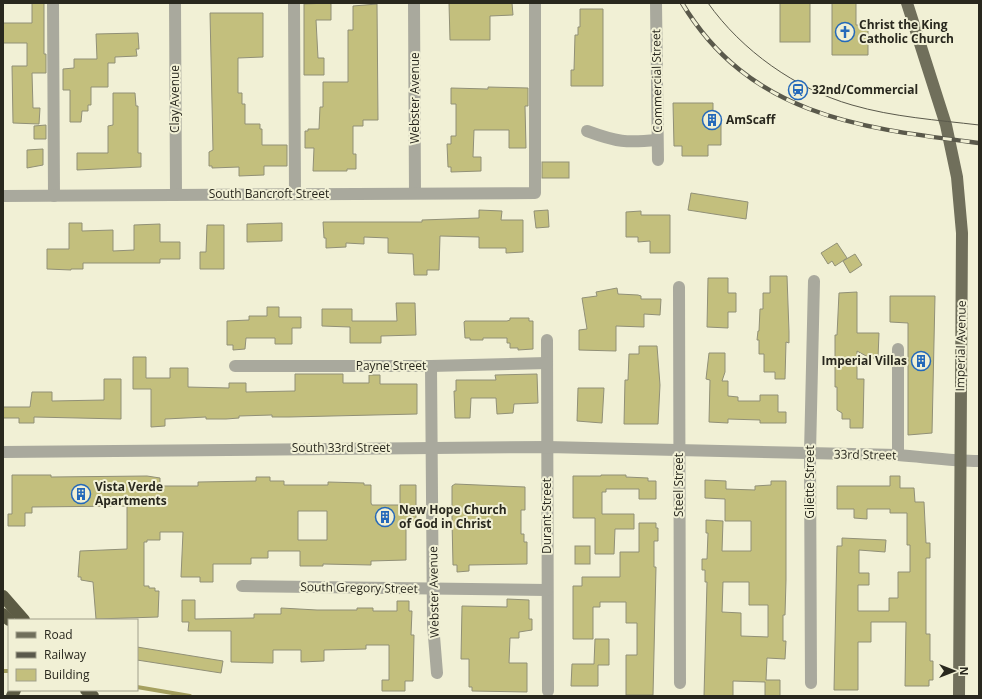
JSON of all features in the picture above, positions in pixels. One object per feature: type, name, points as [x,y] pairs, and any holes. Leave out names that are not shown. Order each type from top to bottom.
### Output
[{"type":"highway","points":[[3,596],[23,619]]},
{"type":"main road","name":"Imperial Avenue","points":[[907,3],[946,125],[957,177],[962,233],[958,696]]},
{"type":"street","points":[[53,3],[54,196]]},
{"type":"street","name":"Clay Avenue","points":[[175,3],[176,195]]},
{"type":"street","points":[[294,3],[296,194]]},
{"type":"street","name":"Webster Avenue","points":[[414,3],[415,193]]},
{"type":"street","name":"South Bancroft Street","points":[[3,196],[535,193],[535,3]]},
{"type":"street","name":"Commercial Street","points":[[656,3],[658,160]]},
{"type":"street","points":[[588,131],[611,140],[627,142],[657,140]]},
{"type":"street","name":"Gilette Street","points":[[811,683],[810,453],[814,281]]},
{"type":"street","name":"Steel Street","points":[[679,288],[680,683]]},
{"type":"street","name":"Durant Street","points":[[547,340],[548,691]]},
{"type":"street","points":[[898,349],[898,455]]},
{"type":"street","name":"Payne Street","points":[[235,366],[431,366],[547,363]]},
{"type":"street","name":"Webster Avenue","points":[[431,366],[433,447],[433,590],[437,674]]},
{"type":"street","name":"South 33rd Street","points":[[3,452],[433,447],[547,447],[679,451]]},
{"type":"street","name":"33rd Street","points":[[679,451],[898,455],[959,461],[979,461]]},
{"type":"street","name":"South Gregory Street","points":[[242,586],[433,590],[547,590]]},
{"type":"building","points":[[32,3],[44,3],[44,54],[46,54],[46,73],[32,73],[33,108],[40,108],[39,124],[13,123],[12,66],[27,66],[27,43],[3,43],[3,23],[32,23]]},
{"type":"building","points":[[449,3],[512,3],[513,15],[490,16],[490,40],[450,40]]},
{"type":"building","points":[[780,3],[810,3],[810,42],[780,42]]},
{"type":"building","name":"Christ the King Catholic Church","points":[[832,3],[856,3],[856,25],[868,25],[868,55],[832,55]]},
{"type":"building","points":[[304,4],[331,4],[331,20],[316,20],[318,58],[324,58],[324,75],[304,75]]},
{"type":"building","points":[[377,4],[378,120],[363,120],[363,126],[353,126],[353,154],[356,154],[356,169],[347,169],[347,171],[313,171],[314,148],[305,148],[305,131],[308,131],[308,129],[319,129],[320,107],[323,107],[323,82],[348,82],[348,30],[353,30],[353,6]]},
{"type":"building","points":[[580,9],[603,9],[603,86],[571,86],[571,70],[574,70],[575,35],[578,35],[578,27],[580,27]]},
{"type":"building","points":[[210,13],[263,13],[263,57],[238,58],[238,93],[242,93],[242,104],[245,104],[245,124],[260,124],[260,129],[262,129],[262,145],[287,145],[287,166],[264,166],[264,175],[239,176],[239,167],[212,168],[212,166],[209,166],[209,152],[213,150]]},
{"type":"building","points":[[138,33],[139,49],[136,49],[137,56],[115,57],[115,63],[108,63],[108,87],[91,87],[91,105],[88,105],[88,111],[82,111],[81,122],[70,122],[70,90],[63,90],[63,69],[74,68],[74,59],[97,59],[96,34]]},
{"type":"building","points":[[488,87],[528,88],[528,106],[525,106],[526,148],[509,148],[509,130],[474,130],[473,157],[481,157],[481,171],[451,172],[451,167],[448,167],[447,144],[451,144],[451,136],[456,136],[456,104],[451,104],[451,88],[488,89]]},
{"type":"building","points":[[113,93],[135,93],[136,106],[138,106],[138,153],[141,153],[141,167],[77,170],[77,153],[108,153],[108,126],[113,125]]},
{"type":"building","name":"AmScaff","points":[[673,103],[713,103],[713,120],[721,120],[721,145],[708,145],[708,156],[682,156],[682,146],[674,146]]},
{"type":"building","points":[[46,125],[46,139],[34,139],[34,126]]},
{"type":"building","points":[[43,149],[43,165],[27,168],[27,150]]},
{"type":"building","points":[[542,162],[569,162],[569,178],[542,178]]},
{"type":"building","points":[[691,193],[748,202],[746,219],[688,210]]},
{"type":"building","points":[[479,210],[502,211],[501,220],[523,220],[523,252],[506,253],[506,248],[479,248],[479,237],[440,236],[439,270],[427,270],[427,275],[414,275],[413,254],[388,253],[388,238],[364,237],[364,244],[346,243],[346,247],[326,248],[323,222],[422,222],[422,220],[479,218]]},
{"type":"building","points":[[548,210],[549,227],[536,228],[534,211]]},
{"type":"building","points":[[641,211],[641,215],[670,215],[670,253],[650,253],[650,241],[638,242],[638,237],[626,237],[626,212]]},
{"type":"building","points":[[69,223],[82,223],[82,231],[113,230],[113,251],[134,250],[134,225],[160,224],[160,242],[180,242],[180,259],[160,259],[160,263],[83,263],[83,269],[47,269],[47,249],[69,249]]},
{"type":"building","points":[[282,223],[282,241],[247,242],[247,224]]},
{"type":"building","points":[[207,225],[224,225],[224,269],[200,269],[200,252],[206,252]]},
{"type":"building","points":[[837,243],[847,258],[835,266],[832,261],[828,264],[821,253]]},
{"type":"building","points":[[855,254],[862,265],[850,273],[843,261]]},
{"type":"building","points":[[770,276],[787,276],[789,343],[786,342],[785,379],[775,379],[775,372],[764,372],[764,354],[759,354],[759,340],[757,340],[760,309],[763,309],[763,293],[770,293]]},
{"type":"building","points":[[708,278],[728,278],[728,293],[736,293],[736,312],[728,312],[728,328],[707,327]]},
{"type":"building","points":[[617,288],[618,294],[638,295],[641,296],[641,299],[661,299],[660,315],[644,314],[644,327],[616,326],[616,351],[579,350],[579,330],[587,329],[582,298],[597,296],[596,292]]},
{"type":"building","points":[[857,292],[857,333],[879,333],[878,358],[870,358],[857,351],[857,379],[864,379],[863,428],[850,428],[850,419],[842,419],[842,413],[837,410],[837,387],[835,387],[835,335],[837,335],[839,293]]},
{"type":"building","name":"Imperial Villas","points":[[890,296],[935,296],[932,433],[908,435],[908,323],[890,322]]},
{"type":"building","points":[[396,303],[415,303],[416,335],[381,336],[381,343],[350,343],[350,327],[322,326],[322,309],[352,309],[352,321],[397,321]]},
{"type":"building","points":[[267,307],[279,307],[279,317],[301,317],[301,328],[292,328],[292,344],[275,344],[275,338],[246,338],[245,349],[233,350],[233,345],[227,345],[227,321],[249,320],[249,316],[267,316]]},
{"type":"building","points":[[510,318],[529,318],[529,321],[533,321],[533,349],[518,350],[518,348],[510,348],[510,343],[507,343],[507,338],[483,338],[483,340],[470,340],[470,338],[465,338],[465,321],[507,321],[510,320]]},
{"type":"building","points":[[639,346],[657,346],[660,385],[658,424],[624,424],[625,380],[628,380],[629,354],[639,354]]},
{"type":"building","points":[[709,353],[725,353],[725,372],[722,381],[728,381],[728,396],[738,397],[738,401],[760,401],[760,395],[778,395],[778,412],[786,412],[786,423],[760,423],[760,420],[728,419],[728,423],[709,422],[710,380],[706,379]]},
{"type":"building","points":[[133,357],[146,357],[146,378],[170,378],[170,368],[188,368],[188,387],[229,388],[229,383],[246,383],[246,392],[295,391],[295,374],[343,374],[343,383],[369,383],[369,375],[380,375],[380,384],[417,384],[417,414],[289,417],[272,417],[272,415],[239,416],[239,418],[226,419],[206,419],[206,417],[165,419],[165,426],[151,427],[151,389],[133,389]]},
{"type":"building","points":[[537,374],[538,403],[514,404],[513,413],[497,414],[496,398],[471,398],[470,418],[455,418],[454,391],[456,391],[456,380],[496,380],[495,375]]},
{"type":"building","points":[[104,379],[121,379],[121,419],[34,417],[34,423],[19,423],[19,418],[3,418],[3,407],[30,407],[32,392],[52,392],[52,401],[104,400]]},
{"type":"building","points":[[578,388],[604,388],[602,423],[577,421]]},
{"type":"building","points":[[12,475],[51,475],[51,477],[147,476],[160,478],[160,486],[198,486],[198,482],[256,481],[256,477],[270,477],[270,481],[284,481],[284,485],[328,485],[328,482],[364,483],[364,485],[371,485],[372,505],[400,505],[400,485],[416,485],[416,522],[411,522],[411,525],[406,525],[406,560],[371,561],[371,565],[323,564],[323,566],[300,566],[300,551],[268,551],[268,558],[251,558],[251,564],[213,564],[213,582],[200,582],[200,577],[181,577],[183,532],[160,532],[160,540],[147,540],[147,542],[144,542],[144,586],[155,588],[155,591],[159,591],[158,617],[96,619],[93,582],[81,580],[81,577],[78,577],[80,551],[127,549],[127,506],[32,507],[32,513],[25,513],[25,526],[8,526],[8,514],[12,514]],"holes":[[[298,511],[327,511],[327,540],[298,540]]]},
{"type":"building","points":[[626,475],[626,477],[648,478],[648,481],[656,481],[656,499],[639,499],[639,489],[606,489],[606,492],[602,492],[602,514],[634,514],[634,529],[615,529],[614,554],[595,554],[595,518],[573,518],[573,476]]},
{"type":"building","points":[[890,476],[900,476],[900,488],[914,488],[915,502],[924,502],[926,543],[930,543],[930,558],[926,558],[926,634],[930,634],[930,661],[933,661],[933,680],[929,680],[929,686],[905,686],[906,622],[871,622],[871,642],[858,642],[858,690],[834,690],[837,546],[842,546],[842,538],[886,540],[885,552],[859,550],[859,573],[869,573],[869,585],[858,585],[858,611],[889,611],[889,598],[898,598],[898,572],[910,572],[910,545],[907,545],[907,513],[890,513],[890,509],[867,509],[867,519],[854,518],[854,509],[837,509],[837,486],[890,486]]},
{"type":"building","points":[[705,480],[726,481],[726,489],[755,490],[755,486],[771,485],[771,481],[786,481],[786,580],[785,615],[783,615],[783,641],[786,641],[785,659],[767,658],[766,680],[780,680],[780,696],[765,696],[765,682],[733,681],[733,696],[704,696],[707,582],[705,582],[705,570],[702,570],[702,559],[707,559],[708,533],[706,533],[706,520],[723,521],[722,551],[751,551],[751,521],[725,521],[725,499],[705,498]],"holes":[[[723,582],[749,582],[749,605],[768,605],[768,637],[741,636],[741,613],[722,612]]]},
{"type":"building","points":[[455,484],[525,487],[525,510],[521,510],[521,534],[524,534],[524,542],[527,542],[527,564],[469,565],[469,571],[457,572],[457,565],[453,565],[452,521],[452,486]]},
{"type":"building","points":[[639,523],[656,523],[656,528],[658,528],[658,541],[654,541],[654,567],[656,567],[653,695],[626,695],[626,655],[637,655],[637,623],[626,623],[626,602],[600,602],[600,607],[593,607],[593,639],[573,639],[573,586],[582,586],[582,577],[620,577],[620,552],[639,552]]},
{"type":"building","points":[[575,546],[590,546],[590,564],[575,564]]},
{"type":"building","points":[[507,599],[529,600],[529,619],[532,619],[532,630],[519,632],[519,638],[510,638],[509,663],[527,663],[527,692],[472,691],[472,687],[469,687],[469,659],[461,659],[462,606],[507,607]]},
{"type":"building","points":[[182,600],[195,600],[195,619],[254,618],[254,614],[281,614],[281,608],[357,610],[357,608],[373,608],[373,611],[397,611],[397,601],[409,601],[409,611],[412,611],[411,635],[414,635],[413,681],[405,681],[405,691],[382,691],[382,680],[389,680],[389,645],[366,645],[366,649],[324,650],[324,661],[301,662],[301,650],[273,650],[273,663],[231,662],[231,631],[188,631],[189,622],[182,622]]},
{"type":"building","points":[[595,639],[609,639],[609,665],[598,665],[598,686],[571,686],[572,664],[594,664]]},
{"type":"building","points":[[138,647],[223,661],[221,673],[138,660]]},
{"type":"waterway","points":[[3,671],[8,671]]},
{"type":"waterway","points":[[138,687],[190,696]]},
{"type":"tram line","points":[[708,3],[737,37],[754,52],[772,66],[811,89],[831,98],[868,109],[915,118],[979,125]]},
{"type":"railway","points":[[682,3],[709,41],[740,70],[774,93],[811,110],[851,122],[892,131],[979,143]]},
{"type":"place","name":"Christ the King Catholic Church","points":[[845,32]]},
{"type":"place","name":"32nd/Commercial","points":[[798,90]]},
{"type":"place","name":"AmScaff","points":[[712,120]]},
{"type":"place","name":"Imperial Villas","points":[[921,361]]},
{"type":"place","name":"Vista Verde Apartments","points":[[81,494]]},
{"type":"place","name":"New Hope Church of God in Christ","points":[[385,517]]}]
